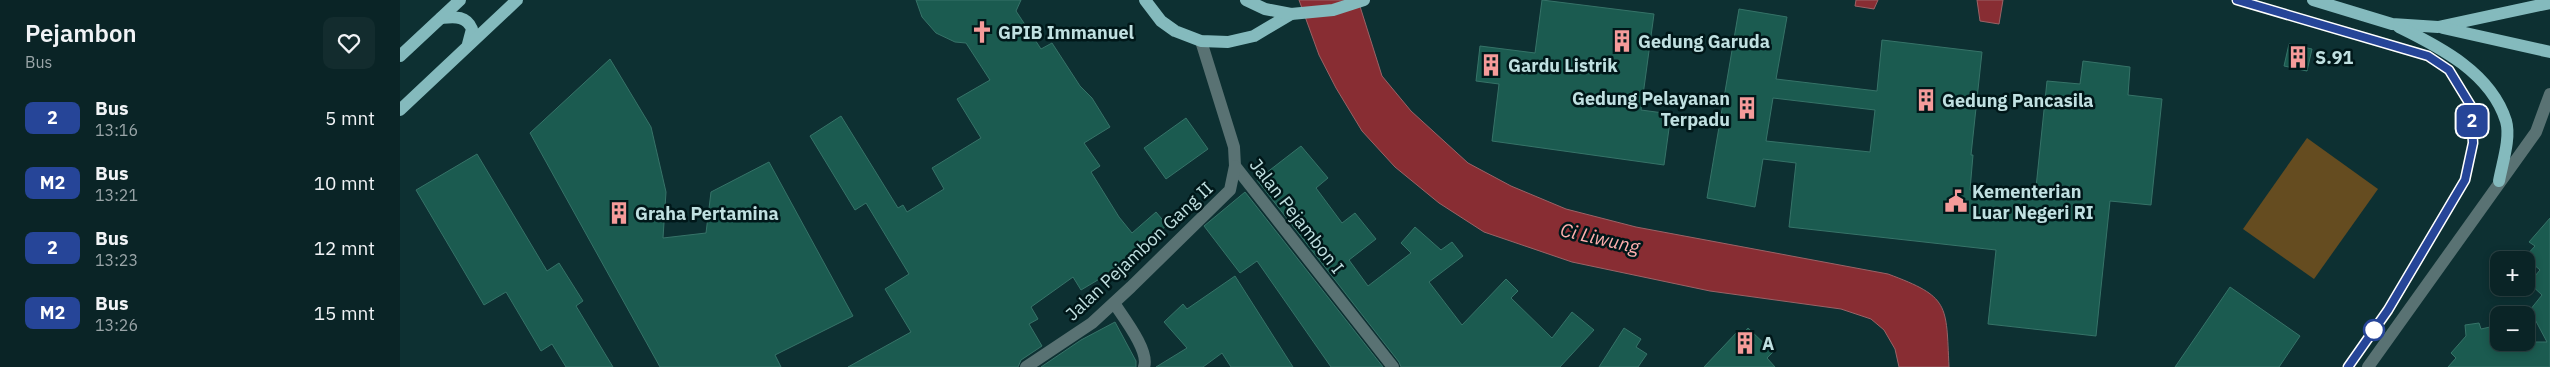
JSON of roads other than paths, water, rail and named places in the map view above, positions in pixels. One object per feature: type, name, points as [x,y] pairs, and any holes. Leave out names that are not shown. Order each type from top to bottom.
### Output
[{"type":"main road","points":[[400,56],[460,0]]},
{"type":"main road","points":[[400,110],[517,0]]},
{"type":"main road","points":[[1145,0],[1162,21],[1175,30],[1201,41],[1228,42],[1254,36],[1293,14]]},
{"type":"main road","points":[[1246,0],[1265,9],[1293,14],[1334,10],[1364,0]]},
{"type":"main road","points":[[2313,0],[2392,24],[2438,46],[2454,56],[2491,94],[2506,121],[2507,135],[2499,182]]},
{"type":"main road","points":[[2438,27],[2550,2]]},
{"type":"main road","points":[[441,18],[456,17],[467,22],[472,28],[468,45]]},
{"type":"main road","points":[[2392,24],[2438,27],[2550,52]]},
{"type":"street","name":"Jalan Pejambon I","points":[[1201,41],[1234,147],[1235,166],[1393,367]]},
{"type":"street","points":[[2368,367],[2536,132],[2550,94]]},
{"type":"street","name":"Jalan Pejambon Gang II","points":[[1026,367],[1092,323],[1114,303],[1230,190],[1235,166]]},
{"type":"street","points":[[1114,303],[1144,352],[1146,362],[1144,367]]},
{"type":"water","name":"Ci Liwung","points":[[1299,0],[1358,0],[1382,76],[1411,111],[1468,163],[1511,186],[1566,209],[1636,227],[1888,274],[1908,282],[1934,297],[1941,306],[1947,329],[1949,367],[1899,367],[1895,349],[1884,330],[1871,319],[1841,309],[1710,291],[1572,262],[1484,232],[1439,203],[1395,167],[1362,131],[1319,55]]},
{"type":"water","points":[[1856,0],[1878,0],[1874,9],[1855,6]]},
{"type":"water","points":[[1977,0],[2003,0],[1999,24],[1980,21]]},
{"type":"place","name":"GPIB Immanuel","points":[[982,32]]},
{"type":"place","name":"Gedung Garuda","points":[[1622,41]]},
{"type":"place","name":"S.91","points":[[2298,57]]},
{"type":"place","name":"Gardu Listrik","points":[[1491,65]]},
{"type":"place","name":"Gedung Pancasila","points":[[1926,100]]},
{"type":"place","name":"Gedung Pelayanan Terpadu","points":[[1747,108]]},
{"type":"place","name":"Kementerian Luar Negeri RI","points":[[1956,201]]},
{"type":"place","name":"Graha Pertamina","points":[[619,213]]},
{"type":"place","name":"A","points":[[1745,343]]}]
